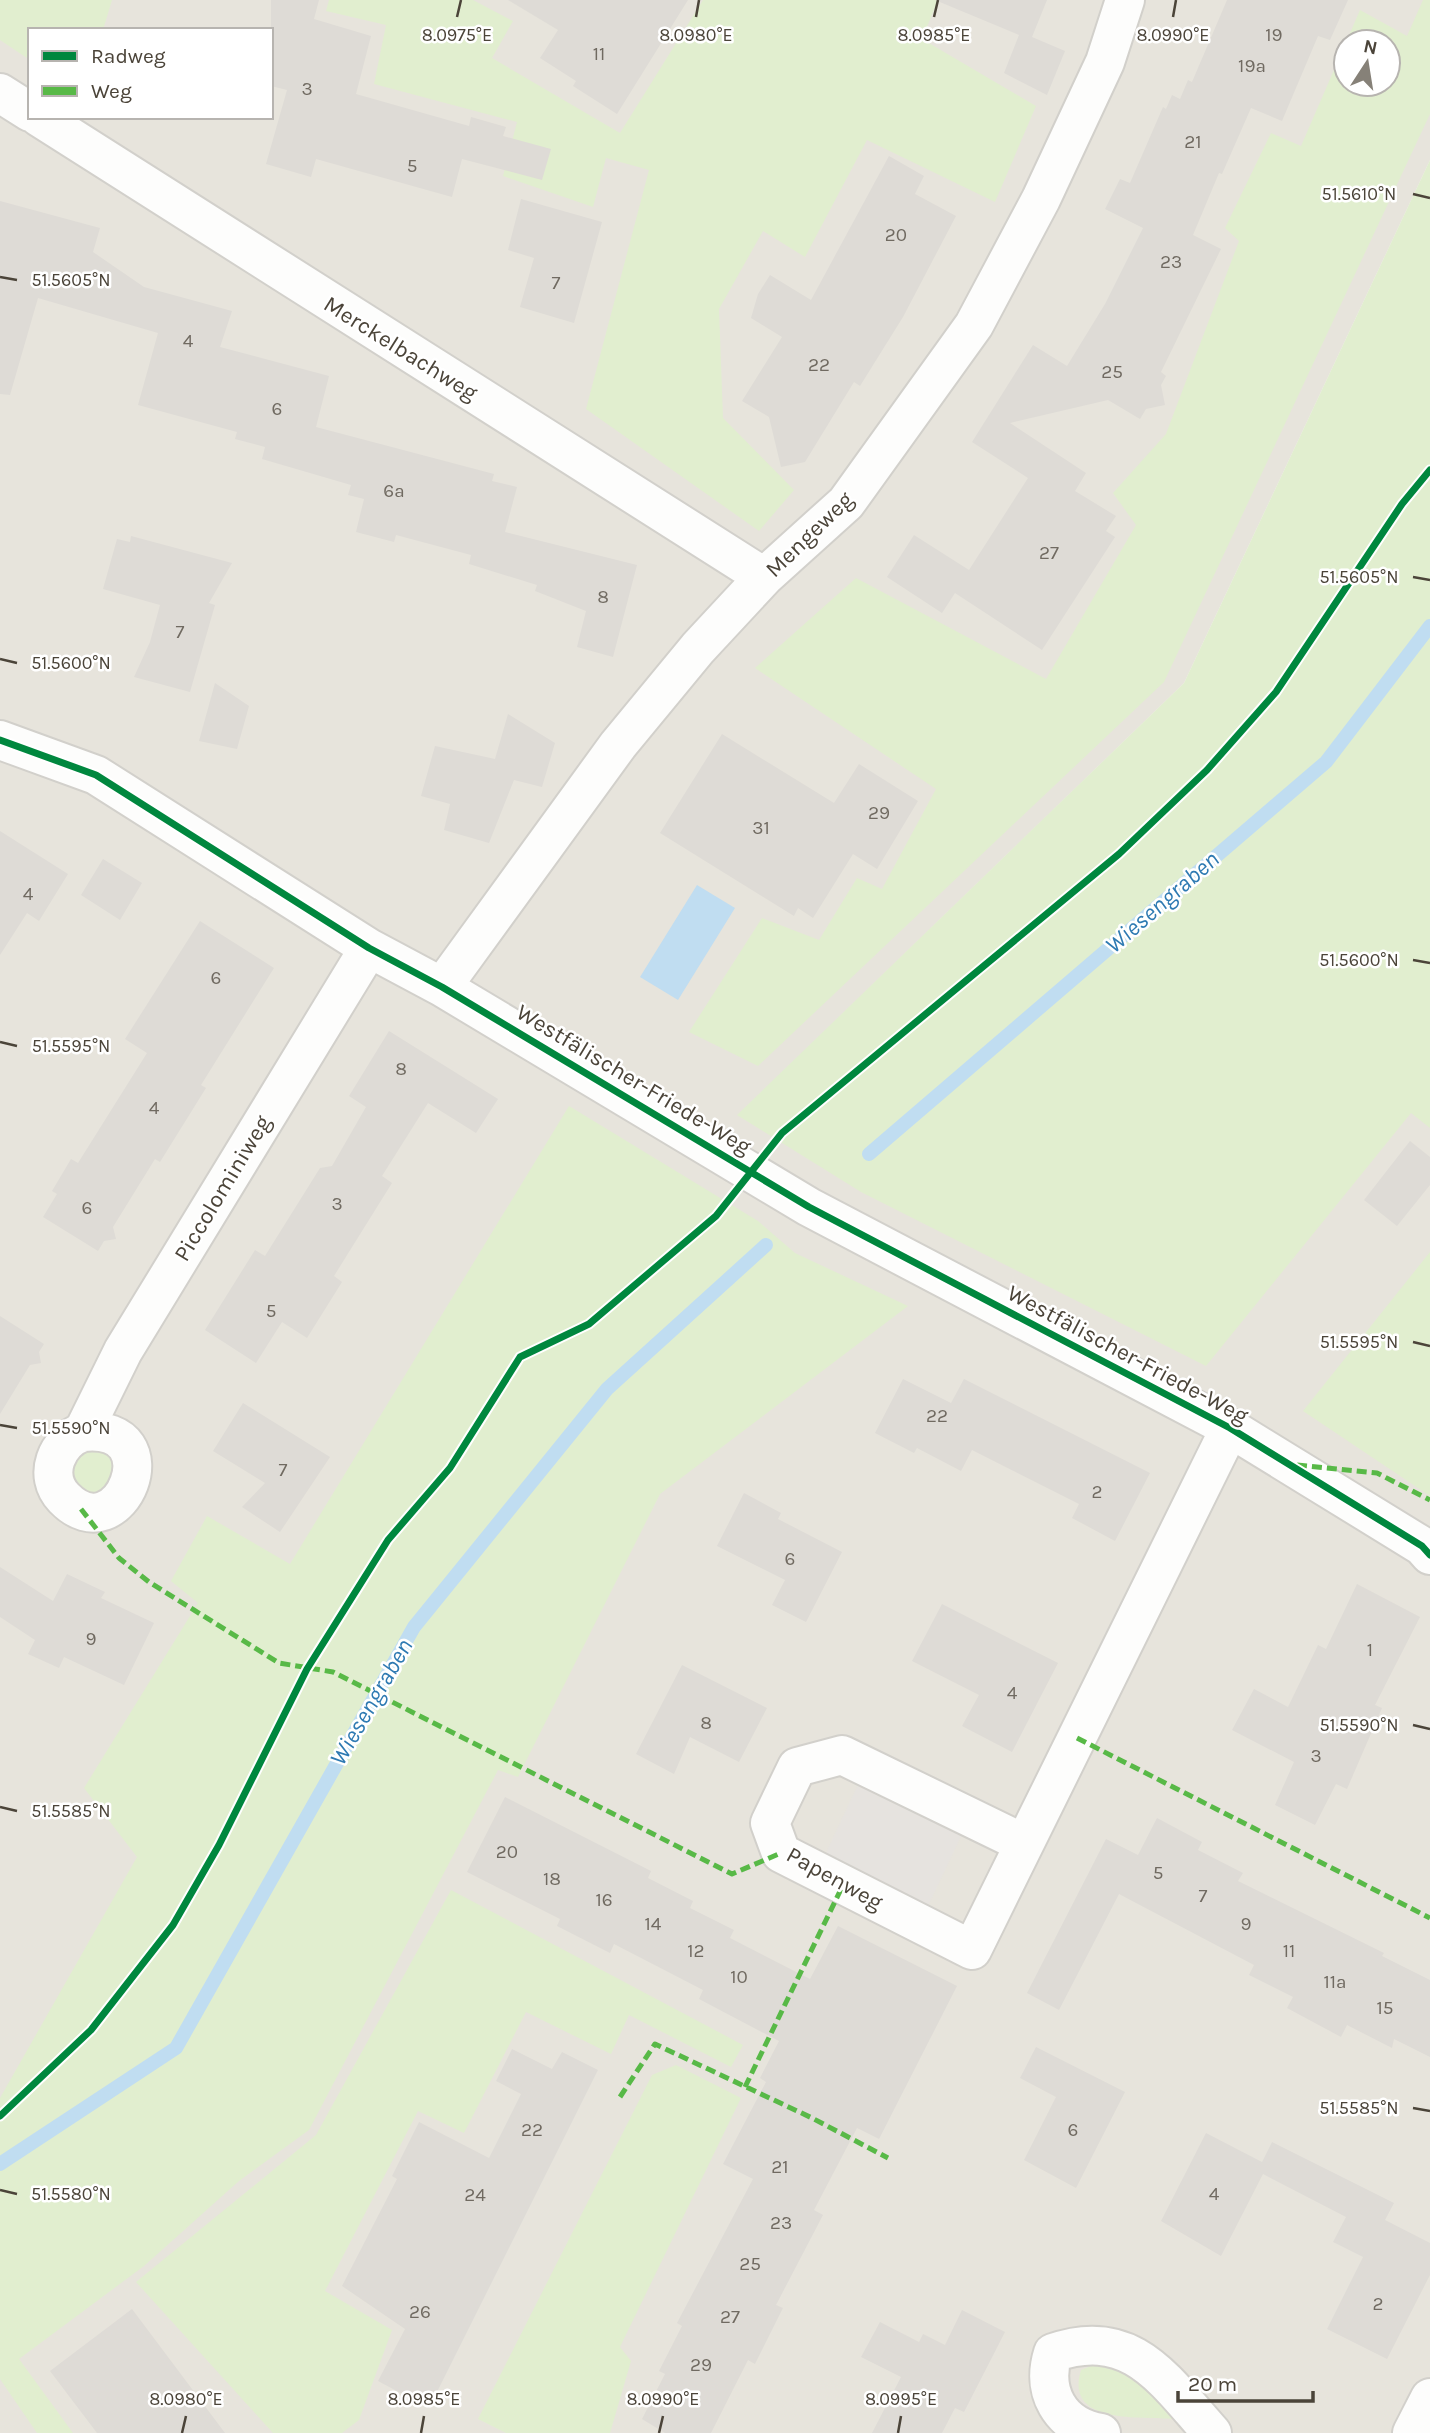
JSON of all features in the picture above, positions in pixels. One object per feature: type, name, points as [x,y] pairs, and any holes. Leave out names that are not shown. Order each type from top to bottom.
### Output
[{"type":"street","name":"Mengeweg","points":[[442,987],[618,745],[698,648],[764,578],[846,503],[974,325],[1047,187],[1105,62],[1125,0]]},
{"type":"street","points":[[0,93],[28,111]]},
{"type":"street","name":"Merckelbachweg","points":[[42,119],[764,578]]},
{"type":"street","name":"Westfälischer-Friede-Weg","points":[[0,740],[96,775],[369,948],[442,987],[809,1207],[1230,1428],[1422,1546],[1430,1555]]},
{"type":"street","name":"Piccolominiweg","points":[[83,1432],[123,1350],[369,948]]},
{"type":"street","name":"Papenweg","points":[[1023,1843],[842,1755],[797,1767],[770,1823],[781,1853],[972,1951],[1230,1428]]},
{"type":"street","points":[[1101,2433],[1067,2418],[1051,2395],[1047,2373],[1053,2353],[1077,2344],[1103,2345],[1127,2351],[1154,2367],[1212,2433]]},
{"type":"street","points":[[1412,2433],[1430,2398]]},
{"type":"shaded area","points":[[0,0],[1430,0],[1430,160],[1184,683],[738,1115],[1430,1069],[1430,2433],[0,2433]]},
{"type":"shaded area","points":[[858,1785],[962,1834],[928,1906],[824,1857]]},
{"type":"green space","points":[[0,0],[112,0],[104,28],[28,28],[28,59],[0,40]]},
{"type":"green space","points":[[329,0],[473,0],[513,21],[492,58],[620,133],[703,0],[938,0],[922,39],[1036,106],[995,202],[867,140],[805,257],[763,231],[719,309],[723,418],[794,490],[759,531],[586,409],[649,170],[606,158],[593,207],[503,176],[517,122],[374,84],[386,25],[326,11]]},
{"type":"green space","points":[[1423,0],[1430,0],[1430,114],[1164,682],[758,1066],[689,1032],[762,918],[819,940],[857,878],[882,889],[936,789],[755,668],[856,578],[1046,679],[1136,525],[1113,493],[1166,434],[1239,241],[1225,228],[1271,133],[1301,146],[1332,74],[1332,98],[1402,98],[1402,33],[1407,36]]},
{"type":"green space","points":[[1360,10],[1393,28],[1352,28]]},
{"type":"green space","points":[[1430,160],[1430,1128],[1411,1113],[1206,1366],[861,1192],[737,1115],[1184,683]]},
{"type":"green space","points":[[569,1106],[758,1221],[795,1253],[908,1306],[660,1494],[518,1777],[498,1770],[309,2130],[239,2181],[144,2266],[19,2359],[73,2433],[37,2433],[0,2379],[0,2098],[137,1857],[84,1788],[198,1603],[171,1581],[207,1516],[290,1564]]},
{"type":"green space","points":[[1430,1252],[1430,1496],[1303,1411]]},
{"type":"green space","points":[[82,1450],[110,1454],[117,1474],[99,1495],[81,1492],[69,1470]]},
{"type":"green space","points":[[451,1890],[743,2045],[731,2067],[629,2015],[611,2054],[526,2012],[464,2133],[418,2111],[325,2291],[392,2330],[359,2420],[342,2433],[273,2433],[136,2282],[316,2135]]},
{"type":"green space","points":[[676,2065],[741,2098],[620,2347],[631,2361],[610,2433],[506,2433],[478,2419],[652,2075]]},
{"type":"green space","points":[[1094,2365],[1130,2376],[1148,2391],[1173,2419],[1125,2417],[1094,2409],[1084,2400],[1079,2388],[1081,2370]]},
{"type":"water","points":[[697,885],[735,908],[678,1000],[640,977]]},
{"type":"building","points":[[271,0],[319,0],[314,19],[371,36],[356,94],[469,126],[471,117],[506,127],[503,136],[551,149],[542,180],[462,159],[452,197],[316,159],[311,177],[266,164],[287,90],[273,86]]},
{"type":"building","points":[[508,0],[688,0],[617,114],[573,86],[576,81],[540,58],[558,30]]},
{"type":"building","points":[[935,0],[1047,0],[1032,37],[1065,51],[1047,95],[1004,73],[1019,35]]},
{"type":"building","points":[[1227,0],[1348,0],[1335,28],[1332,28],[1330,40],[1318,36],[1282,121],[1251,108],[1222,174],[1219,173],[1193,235],[1221,249],[1161,372],[1166,376],[1161,385],[1165,405],[1146,409],[1140,419],[1108,400],[1010,423],[1086,473],[1075,491],[1116,516],[1106,531],[1115,537],[1042,650],[955,593],[942,613],[887,577],[914,535],[969,570],[1028,478],[972,442],[1033,345],[1067,366],[1105,304],[1143,228],[1105,209],[1120,179],[1130,183],[1163,107],[1166,109],[1172,95],[1180,99],[1188,80],[1192,82]]},
{"type":"building","points":[[889,156],[924,176],[915,194],[956,216],[903,317],[860,386],[854,382],[805,462],[781,467],[769,417],[742,401],[782,337],[751,318],[758,294],[770,275],[811,300]]},
{"type":"building","points":[[521,199],[602,222],[574,323],[520,307],[534,258],[508,250]]},
{"type":"building","points":[[0,201],[100,228],[93,252],[144,287],[232,311],[220,347],[329,376],[316,427],[494,474],[492,481],[517,487],[505,532],[637,565],[613,657],[577,647],[586,611],[535,591],[537,585],[469,564],[471,555],[396,535],[394,542],[356,532],[364,499],[348,495],[351,485],[262,459],[265,447],[235,439],[237,432],[138,405],[158,333],[38,298],[10,395],[0,394]]},
{"type":"building","points":[[131,536],[232,563],[209,603],[215,605],[190,692],[134,677],[150,642],[160,605],[103,589],[117,539],[130,542]]},
{"type":"building","points":[[215,683],[249,706],[237,749],[199,741]]},
{"type":"building","points":[[508,714],[555,743],[542,787],[514,780],[489,843],[444,830],[450,804],[421,796],[435,746],[495,759]]},
{"type":"building","points":[[722,734],[834,803],[859,764],[918,801],[877,869],[853,854],[813,918],[798,908],[794,916],[660,833]]},
{"type":"building","points":[[0,831],[68,874],[39,921],[27,913],[0,955]]},
{"type":"building","points":[[103,859],[142,883],[120,920],[81,895]]},
{"type":"building","points":[[200,921],[274,968],[201,1085],[206,1088],[160,1162],[155,1159],[113,1227],[116,1239],[104,1241],[98,1251],[43,1217],[57,1194],[52,1191],[71,1159],[78,1163],[147,1053],[125,1039]]},
{"type":"building","points":[[389,1031],[498,1099],[476,1133],[428,1103],[382,1176],[392,1183],[334,1276],[342,1282],[307,1338],[282,1322],[256,1363],[205,1330],[255,1250],[265,1256],[320,1168],[332,1166],[366,1107],[349,1096]]},
{"type":"building","points":[[1410,1141],[1430,1157],[1430,1185],[1397,1226],[1364,1200]]},
{"type":"building","points":[[0,1316],[44,1344],[39,1352],[41,1363],[30,1365],[0,1414]]},
{"type":"building","points":[[903,1379],[951,1403],[964,1379],[1150,1473],[1115,1541],[1072,1518],[1079,1504],[972,1450],[961,1471],[917,1448],[914,1453],[875,1433]]},
{"type":"building","points":[[243,1403],[330,1457],[280,1532],[242,1507],[265,1483],[213,1451]]},
{"type":"building","points":[[744,1493],[781,1513],[778,1519],[842,1552],[806,1622],[772,1605],[785,1580],[717,1546]]},
{"type":"building","points":[[0,1567],[53,1601],[67,1574],[105,1592],[101,1598],[154,1623],[124,1685],[64,1657],[59,1668],[28,1654],[35,1640],[0,1617]]},
{"type":"building","points":[[1357,1584],[1420,1617],[1375,1705],[1382,1708],[1347,1789],[1336,1784],[1315,1825],[1275,1805],[1294,1762],[1232,1730],[1254,1689],[1288,1707],[1318,1645],[1326,1649]]},
{"type":"building","points":[[942,1604],[1058,1663],[1012,1752],[962,1726],[979,1695],[912,1661]]},
{"type":"building","points":[[682,1665],[767,1708],[739,1762],[690,1737],[674,1774],[636,1754]]},
{"type":"building","points":[[505,1797],[651,1871],[648,1878],[693,1901],[690,1908],[734,1930],[730,1938],[810,1979],[838,1926],[957,1986],[879,2139],[857,2128],[814,2210],[823,2215],[776,2305],[783,2308],[755,2364],[748,2360],[711,2433],[665,2433],[642,2419],[665,2374],[659,2371],[682,2326],[677,2323],[753,2179],[723,2164],[766,2082],[760,2078],[779,2041],[699,1999],[703,1990],[614,1944],[610,1953],[557,1926],[560,1919],[467,1872]]},
{"type":"building","points":[[1157,1818],[1202,1842],[1198,1850],[1243,1873],[1238,1881],[1384,1953],[1382,1956],[1430,1980],[1430,2057],[1394,2039],[1392,2048],[1347,2025],[1341,2037],[1287,2008],[1293,1997],[1249,1975],[1254,1965],[1119,1894],[1059,2010],[1027,1993],[1106,1839],[1138,1855]]},
{"type":"building","points":[[1036,2047],[1125,2092],[1076,2188],[1024,2160],[1056,2097],[1020,2078]]},
{"type":"building","points":[[512,2049],[552,2069],[562,2052],[598,2070],[429,2408],[378,2381],[405,2329],[342,2286],[397,2179],[392,2176],[419,2122],[489,2158],[521,2094],[496,2081]]},
{"type":"building","points":[[1206,2133],[1262,2162],[1272,2142],[1394,2203],[1385,2220],[1430,2243],[1430,2275],[1387,2359],[1327,2329],[1363,2257],[1333,2242],[1346,2217],[1263,2174],[1221,2256],[1161,2221]]},
{"type":"building","points":[[132,2309],[225,2433],[97,2433],[50,2371]]},
{"type":"building","points":[[962,2310],[1005,2332],[964,2412],[955,2408],[942,2433],[872,2433],[901,2377],[861,2357],[880,2322],[919,2342],[923,2334],[945,2345]]},
{"type":"waterway","name":"Wiesengraben","points":[[869,1154],[1326,762],[1430,626]]},
{"type":"waterway","name":"Wiesengraben","points":[[0,2164],[176,2048],[414,1627],[607,1389],[766,1245]]},
{"type":"marked path","points":[[1297,1465],[1377,1473],[1430,1500]]},
{"type":"marked path","points":[[81,1509],[119,1558],[149,1582],[279,1663],[333,1672],[732,1874],[781,1853]]},
{"type":"marked path","points":[[1077,1738],[1430,1918]]},
{"type":"marked path","points":[[745,2087],[843,1885]]},
{"type":"marked path","points":[[620,2097],[655,2044],[812,2118],[888,2158]]},
{"type":"cycle path","points":[[0,2116],[91,2030],[173,1925],[219,1845],[307,1669],[388,1540],[450,1468],[520,1357],[589,1324],[716,1216],[782,1133],[1119,854],[1207,770],[1276,692],[1402,504],[1430,470]]},
{"type":"cycle path","points":[[0,740],[96,775],[369,948],[442,987],[809,1207],[1230,1428],[1422,1546],[1430,1555]]}]
